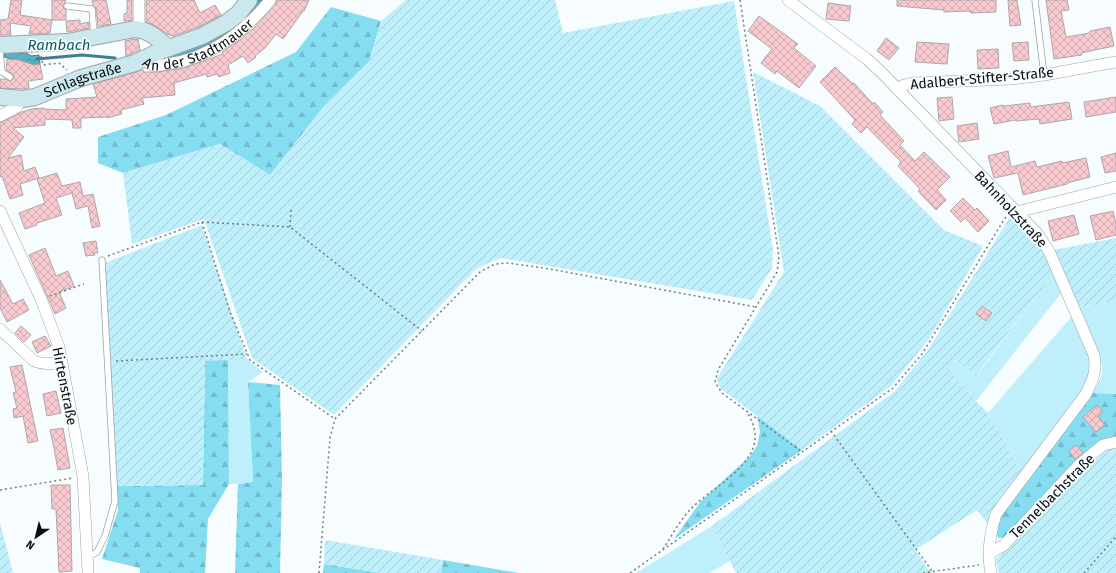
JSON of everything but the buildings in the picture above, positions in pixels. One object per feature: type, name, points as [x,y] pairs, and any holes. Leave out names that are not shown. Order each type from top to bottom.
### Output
[{"type":"main road","name":"An der Stadtmauer","points":[[144,59],[168,48],[202,36],[226,23],[238,14],[249,0]]},
{"type":"main road","points":[[0,45],[58,42],[128,30],[139,30],[154,35],[168,48]]},
{"type":"main road","name":"Schlagstraße","points":[[0,97],[20,99],[30,98],[74,81],[105,71],[131,65],[144,59]]},
{"type":"street","points":[[139,30],[140,0]]},
{"type":"street","name":"An der Stadtmauer","points":[[144,59],[149,64],[159,65],[185,60],[208,51],[221,44],[244,27],[270,0]]},
{"type":"street","name":"Bahnholzstraße","points":[[788,0],[867,59],[1037,234],[1049,250],[1094,355],[1096,366],[1094,379],[1086,394],[996,514],[992,526],[990,563]]},
{"type":"street","name":"Adalbert-Stifter-Straße","points":[[897,89],[904,85],[913,83],[1011,79],[1044,75],[1116,62]]},
{"type":"street","points":[[0,116],[17,107],[20,99]]},
{"type":"street","points":[[1017,212],[1116,187]]},
{"type":"street","name":"Hirtenstraße","points":[[0,211],[41,299],[62,362],[83,476],[88,573]]},
{"type":"street","points":[[0,329],[34,361],[40,364],[62,362]]},
{"type":"street","name":"Tennelbachstraße","points":[[990,563],[1004,545],[1079,465],[1103,445],[1116,442]]},
{"type":"lane","points":[[1035,0],[1044,75]]},
{"type":"lane","points":[[67,6],[92,9],[94,37]]},
{"type":"lane","points":[[0,52],[2,72],[10,77]]},
{"type":"lane","points":[[88,557],[97,552],[105,536],[115,501],[102,260]]},
{"type":"path","points":[[740,0],[779,257],[777,272],[718,370],[715,382],[722,393],[802,452]]},
{"type":"path","points":[[41,54],[43,65],[59,63],[72,75],[74,81]]},
{"type":"path","points":[[290,227],[291,210]]},
{"type":"path","points":[[630,573],[893,388],[922,354],[1005,218],[1017,212]]},
{"type":"path","points":[[102,260],[111,255],[202,222],[290,227],[422,331]]},
{"type":"path","points":[[202,222],[230,312],[250,360],[335,419]]},
{"type":"path","points":[[319,573],[330,438],[335,419],[480,272],[495,264],[508,263],[544,268],[756,307]]},
{"type":"path","points":[[41,299],[84,284]]},
{"type":"path","points":[[107,361],[247,354]]},
{"type":"path","points":[[661,551],[689,511],[742,465],[751,454],[755,442],[754,428],[746,410]]},
{"type":"path","points":[[831,431],[932,571]]},
{"type":"path","points":[[0,490],[83,476]]},
{"type":"path","points":[[1084,573],[1116,537]]},
{"type":"path","points":[[923,573],[990,563]]},
{"type":"shaded area","points":[[406,0],[555,0],[563,33],[734,1],[773,250],[772,268],[752,300],[501,258],[475,270],[334,415],[252,358],[204,219],[132,244],[123,173],[220,144],[270,175],[329,100],[369,62],[381,21]]},
{"type":"shaded area","points":[[753,72],[820,106],[944,230],[983,246],[929,339],[891,386],[802,450],[720,388],[717,378],[784,272]]},
{"type":"shaded area","points":[[1010,217],[1038,240],[1054,273],[976,375],[956,360],[949,368],[976,401],[988,413],[1023,474],[988,524],[977,510],[915,550],[928,569],[933,573],[736,573],[712,526],[894,392],[928,350]]},
{"type":"shaded area","points":[[202,225],[247,359],[205,361],[203,485],[117,486],[105,263]]},
{"type":"shaded area","points":[[1116,238],[1116,302],[1079,307],[1054,250]]},
{"type":"shaded area","points":[[1054,273],[1062,292],[976,401],[949,368],[956,360],[977,375]]},
{"type":"shaded area","points":[[1116,302],[1116,394],[1093,393],[1102,375],[1102,365],[1079,307]]},
{"type":"shaded area","points":[[1073,315],[1094,366],[1091,379],[1023,474],[988,413]]},
{"type":"shaded area","points":[[228,359],[247,359],[263,372],[248,382],[253,483],[229,484]]},
{"type":"shaded area","points":[[1116,447],[1116,573],[999,573],[996,559],[1100,455],[1107,450]]},
{"type":"shaded area","points":[[0,523],[13,573],[0,573]]},
{"type":"shaded area","points":[[712,526],[730,561],[709,573],[636,573]]},
{"type":"shaded area","points":[[325,540],[443,560],[441,573],[381,573],[324,564]]},
{"type":"green space","points":[[331,7],[381,21],[369,62],[329,100],[270,175],[220,144],[123,173],[98,163],[98,137],[166,115],[296,52]]},
{"type":"green space","points":[[228,359],[229,484],[208,519],[205,573],[140,573],[140,568],[102,559],[118,510],[117,486],[203,485],[205,360]]},
{"type":"green space","points":[[248,382],[280,385],[282,480],[280,573],[235,573],[238,484],[253,482]]},
{"type":"green space","points":[[1093,393],[1116,394],[1116,439],[1007,538],[998,538],[995,527],[1001,512]]},
{"type":"green space","points":[[757,415],[802,450],[674,539],[701,501],[750,456],[757,446],[760,432]]},
{"type":"green space","points":[[443,560],[519,573],[441,573]]},
{"type":"green space","points":[[324,564],[381,573],[323,573]]},
{"type":"water","points":[[259,0],[265,3],[245,22],[197,53],[161,62],[161,56],[241,19]]},
{"type":"water","points":[[5,49],[20,49],[31,56],[39,55],[40,64],[34,65],[4,57]]},
{"type":"waterway","name":"Rambach","points":[[37,59],[82,55],[115,58]]}]
